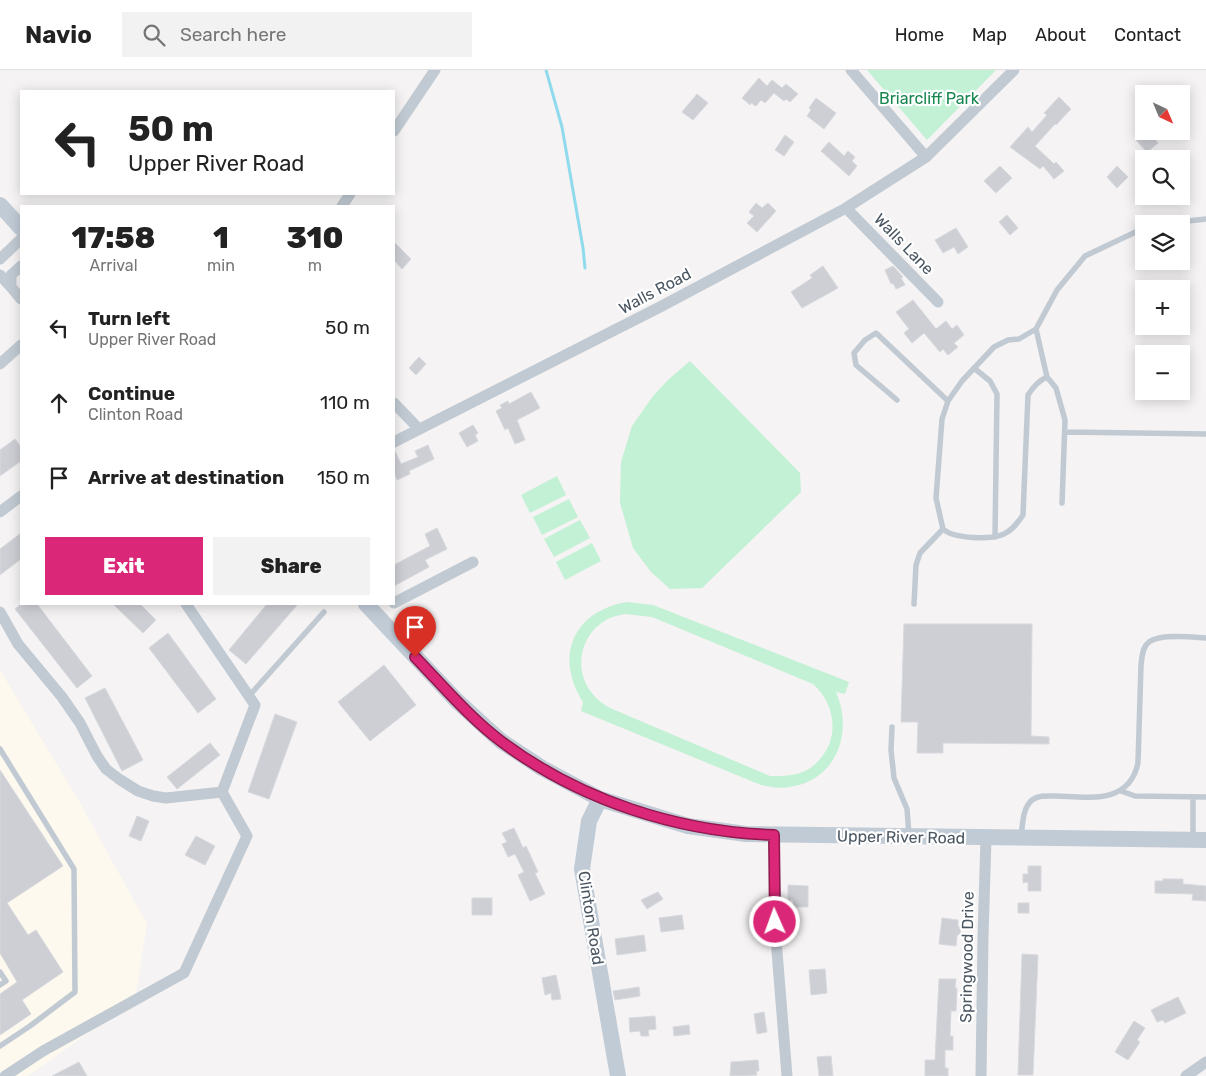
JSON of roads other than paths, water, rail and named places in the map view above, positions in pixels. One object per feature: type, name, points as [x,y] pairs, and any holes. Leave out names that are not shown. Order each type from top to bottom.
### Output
[{"type":"street","points":[[395,129],[434,70]]},
{"type":"street","points":[[851,70],[926,157]]},
{"type":"street","name":"Walls Road","points":[[395,441],[642,316],[846,208],[926,157],[1014,70]]},
{"type":"street","points":[[0,205],[20,227]]},
{"type":"street","name":"Walls Lane","points":[[846,208],[938,302]]},
{"type":"street","points":[[0,259],[20,240]]},
{"type":"street","points":[[11,287],[11,275],[20,267]]},
{"type":"street","points":[[0,275],[20,298]]},
{"type":"street","points":[[0,364],[20,346]]},
{"type":"street","points":[[395,404],[419,429]]},
{"type":"street","points":[[0,512],[20,497]]},
{"type":"street","points":[[395,602],[473,562]]},
{"type":"street","points":[[187,605],[255,705],[222,792]]},
{"type":"street","points":[[386,605],[371,609],[455,700],[501,742],[542,768],[600,799]]},
{"type":"street","points":[[0,612],[18,644],[62,697],[80,723],[106,769],[119,780],[138,791],[166,798],[222,792]]},
{"type":"street","points":[[5,1076],[43,1051],[184,973],[247,836],[222,792]]},
{"type":"street","name":"Upper River Road","points":[[600,799],[672,822],[746,834],[1199,840]]},
{"type":"street","name":"Clinton Road","points":[[600,799],[589,822],[582,869],[618,1076]]},
{"type":"street","points":[[774,835],[776,939],[788,1076]]},
{"type":"street","name":"Springwood Drive","points":[[981,1076],[986,838]]},
{"type":"street","points":[[1186,1076],[1206,1062]]},
{"type":"lane","points":[[1190,221],[1206,219]]},
{"type":"lane","points":[[1047,377],[1033,386],[1028,395],[1024,515],[1014,528],[995,537],[974,538],[946,532],[943,529],[936,498],[942,419],[948,401],[962,381],[994,346],[1019,338],[1036,329],[1057,290],[1085,256],[1135,232]]},
{"type":"lane","points":[[1036,329],[1047,377],[1056,388],[1065,420],[1062,503]]},
{"type":"lane","points":[[897,400],[856,365],[854,353],[865,340],[876,333],[948,401]]},
{"type":"lane","points":[[974,368],[990,381],[996,394],[995,537]]},
{"type":"lane","points":[[1065,432],[1206,434]]},
{"type":"lane","points":[[914,604],[916,565],[920,553],[943,529]]},
{"type":"lane","points":[[249,696],[324,612]]},
{"type":"lane","points":[[1021,838],[1024,813],[1032,800],[1040,796],[1095,797],[1111,795],[1121,791],[1136,775],[1141,665],[1144,649],[1148,642],[1161,637],[1206,638]]},
{"type":"lane","points":[[892,727],[891,750],[894,778],[907,810],[909,837]]},
{"type":"lane","points":[[0,749],[74,868],[75,992],[0,1046]]},
{"type":"lane","points":[[1121,791],[1135,796],[1206,797]]},
{"type":"lane","points":[[1193,797],[1199,840]]},
{"type":"lane","points":[[0,972],[6,980],[0,985]]},
{"type":"waterway","points":[[546,70],[562,127],[585,268]]},
{"type":"park label","name":"Briarcliff Park","points":[[929,98]]}]
